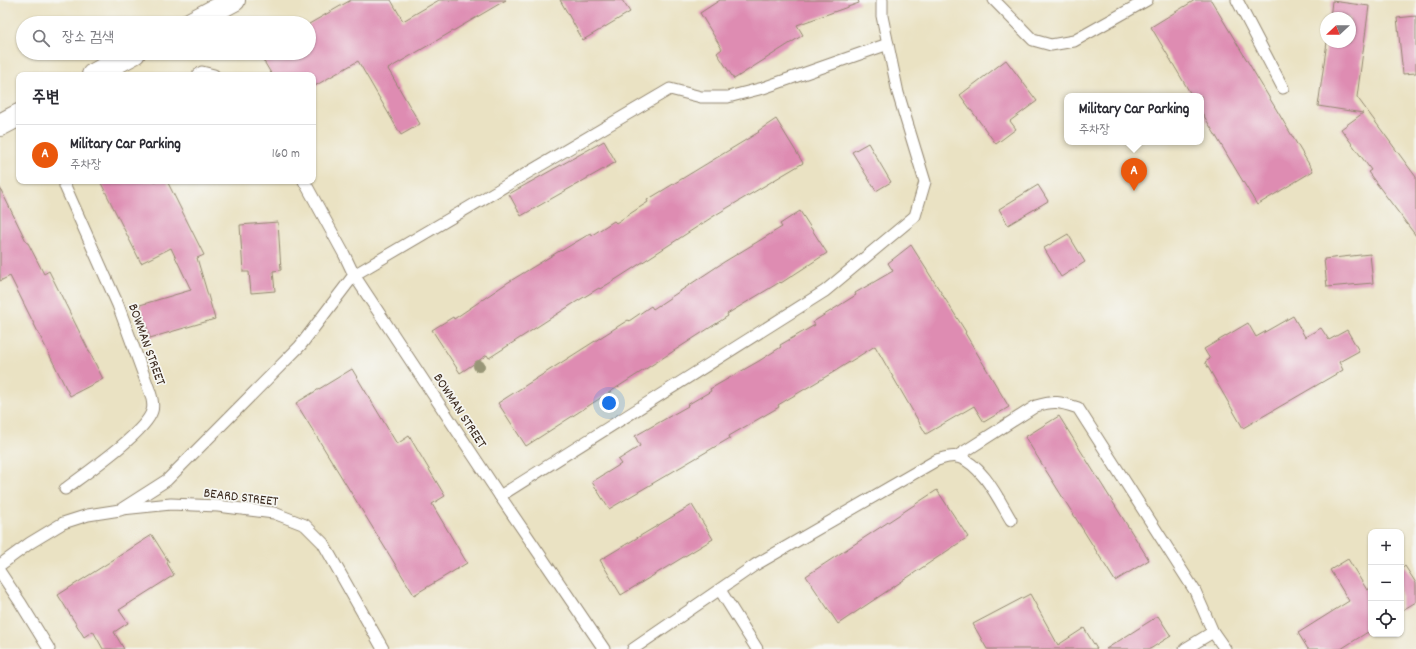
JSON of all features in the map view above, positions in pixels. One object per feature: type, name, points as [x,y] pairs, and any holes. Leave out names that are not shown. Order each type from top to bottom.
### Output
[{"type":"street","points":[[203,16],[234,0]]},
{"type":"street","points":[[99,72],[121,60]]},
{"type":"street","points":[[0,125],[16,117]]},
{"type":"lane","points":[[500,496],[825,291],[915,216],[925,182],[898,93],[882,16],[882,0]]},
{"type":"lane","points":[[994,0],[1033,40],[1051,46],[1074,41],[1147,0]]},
{"type":"lane","points":[[1237,0],[1284,88]]},
{"type":"lane","points":[[120,510],[167,480],[300,346],[354,275],[670,89],[701,97],[728,97],[763,88],[888,44]]},
{"type":"lane","name":"BOWMAN STREET","points":[[65,184],[118,305],[150,392],[153,410],[142,427],[97,465],[65,489]]},
{"type":"lane","name":"BOWMAN STREET","points":[[306,184],[354,275],[500,496],[604,649]]},
{"type":"lane","points":[[956,456],[1036,406],[1051,402],[1063,403],[1078,408],[1195,591],[1213,632],[1225,649]]},
{"type":"lane","points":[[633,649],[755,565],[937,460],[950,456],[956,456],[967,461],[980,471],[1011,520]]},
{"type":"lane","name":"BEARD STREET","points":[[0,565],[30,543],[63,523],[88,515],[171,504],[218,506],[274,513],[305,525],[323,543],[383,649]]},
{"type":"lane","points":[[0,572],[49,649]]},
{"type":"lane","points":[[720,590],[757,649]]},
{"type":"lane","points":[[1185,649],[1213,632]]},
{"type":"building","points":[[351,0],[391,0],[403,21],[439,0],[506,0],[388,69],[420,124],[401,135],[358,61],[316,85],[316,72],[270,72],[263,60],[316,60],[316,20]]},
{"type":"building","points":[[560,0],[622,0],[630,12],[583,40]]},
{"type":"building","points":[[720,0],[858,0],[859,3],[797,25],[803,35],[734,79],[717,53],[722,49],[700,13]]},
{"type":"building","points":[[1195,0],[1211,0],[1313,171],[1257,205],[1204,116],[1204,93],[1190,93],[1151,27]]},
{"type":"building","points":[[1332,1],[1369,6],[1357,97],[1416,177],[1416,236],[1368,172],[1371,170],[1341,129],[1363,113],[1318,106],[1326,48],[1356,48],[1356,12],[1331,12]]},
{"type":"building","points":[[1416,16],[1416,73],[1403,74],[1397,18]]},
{"type":"building","points":[[1006,60],[1037,101],[1010,121],[1016,129],[996,144],[960,95]]},
{"type":"building","points":[[776,119],[803,163],[717,214],[618,278],[571,305],[489,358],[487,355],[460,373],[432,330],[453,317],[454,319],[507,283],[561,250],[591,233],[592,235],[614,221],[616,223],[648,202],[647,200],[759,132],[758,131]]},
{"type":"building","points":[[604,141],[616,162],[521,216],[509,194]]},
{"type":"building","points":[[868,143],[891,182],[876,191],[852,152]]},
{"type":"building","points":[[102,184],[168,184],[204,255],[197,258],[215,319],[150,338],[140,305],[191,290],[171,248],[141,263]]},
{"type":"building","points":[[1038,185],[1048,201],[1008,225],[999,209]]},
{"type":"building","points":[[0,188],[44,274],[49,271],[103,379],[70,396],[10,276],[0,281]]},
{"type":"building","points":[[800,211],[827,253],[781,283],[780,282],[727,314],[728,316],[526,446],[498,403],[628,320],[629,321],[651,306],[653,309],[724,262],[782,227],[780,224]]},
{"type":"building","points":[[278,222],[281,270],[273,271],[275,291],[251,293],[249,272],[243,272],[240,225]]},
{"type":"building","points":[[1068,234],[1085,262],[1061,277],[1044,248]]},
{"type":"building","points":[[911,245],[966,332],[965,333],[1009,407],[984,422],[974,406],[926,434],[875,346],[778,405],[779,407],[729,436],[730,438],[609,509],[592,482],[621,464],[618,460],[640,446],[635,436],[688,406],[687,405],[711,391],[710,389],[759,361],[781,347],[780,345],[815,325],[813,322],[856,295],[855,293],[893,271],[888,263]]},
{"type":"building","points":[[1370,254],[1373,283],[1327,287],[1324,259]]},
{"type":"building","points":[[1293,316],[1305,337],[1321,328],[1329,340],[1347,330],[1359,351],[1339,362],[1343,370],[1243,428],[1205,362],[1210,359],[1204,349],[1248,323],[1256,337]]},
{"type":"building","points":[[352,369],[397,444],[409,436],[445,496],[432,504],[467,563],[414,595],[296,403]]},
{"type":"building","points":[[1059,416],[1149,560],[1115,581],[1025,437]]},
{"type":"building","points":[[937,490],[968,537],[838,624],[806,576]]},
{"type":"building","points":[[692,505],[713,539],[621,595],[600,560]]},
{"type":"building","points":[[152,535],[169,562],[167,563],[174,575],[119,610],[128,623],[114,632],[124,649],[103,649],[93,631],[84,637],[58,595]]},
{"type":"building","points":[[1348,559],[1368,590],[1368,632],[1341,649],[1308,649],[1298,633],[1349,601],[1330,570]]},
{"type":"building","points":[[1405,566],[1416,583],[1416,602],[1404,609],[1404,601]]},
{"type":"building","points":[[1030,594],[1058,645],[1084,628],[1097,649],[987,649],[973,624]]},
{"type":"building","points":[[1158,616],[1171,636],[1150,649],[1106,649]]},
{"type":"place","name":"Military Car Parking","points":[[1134,191]]}]
